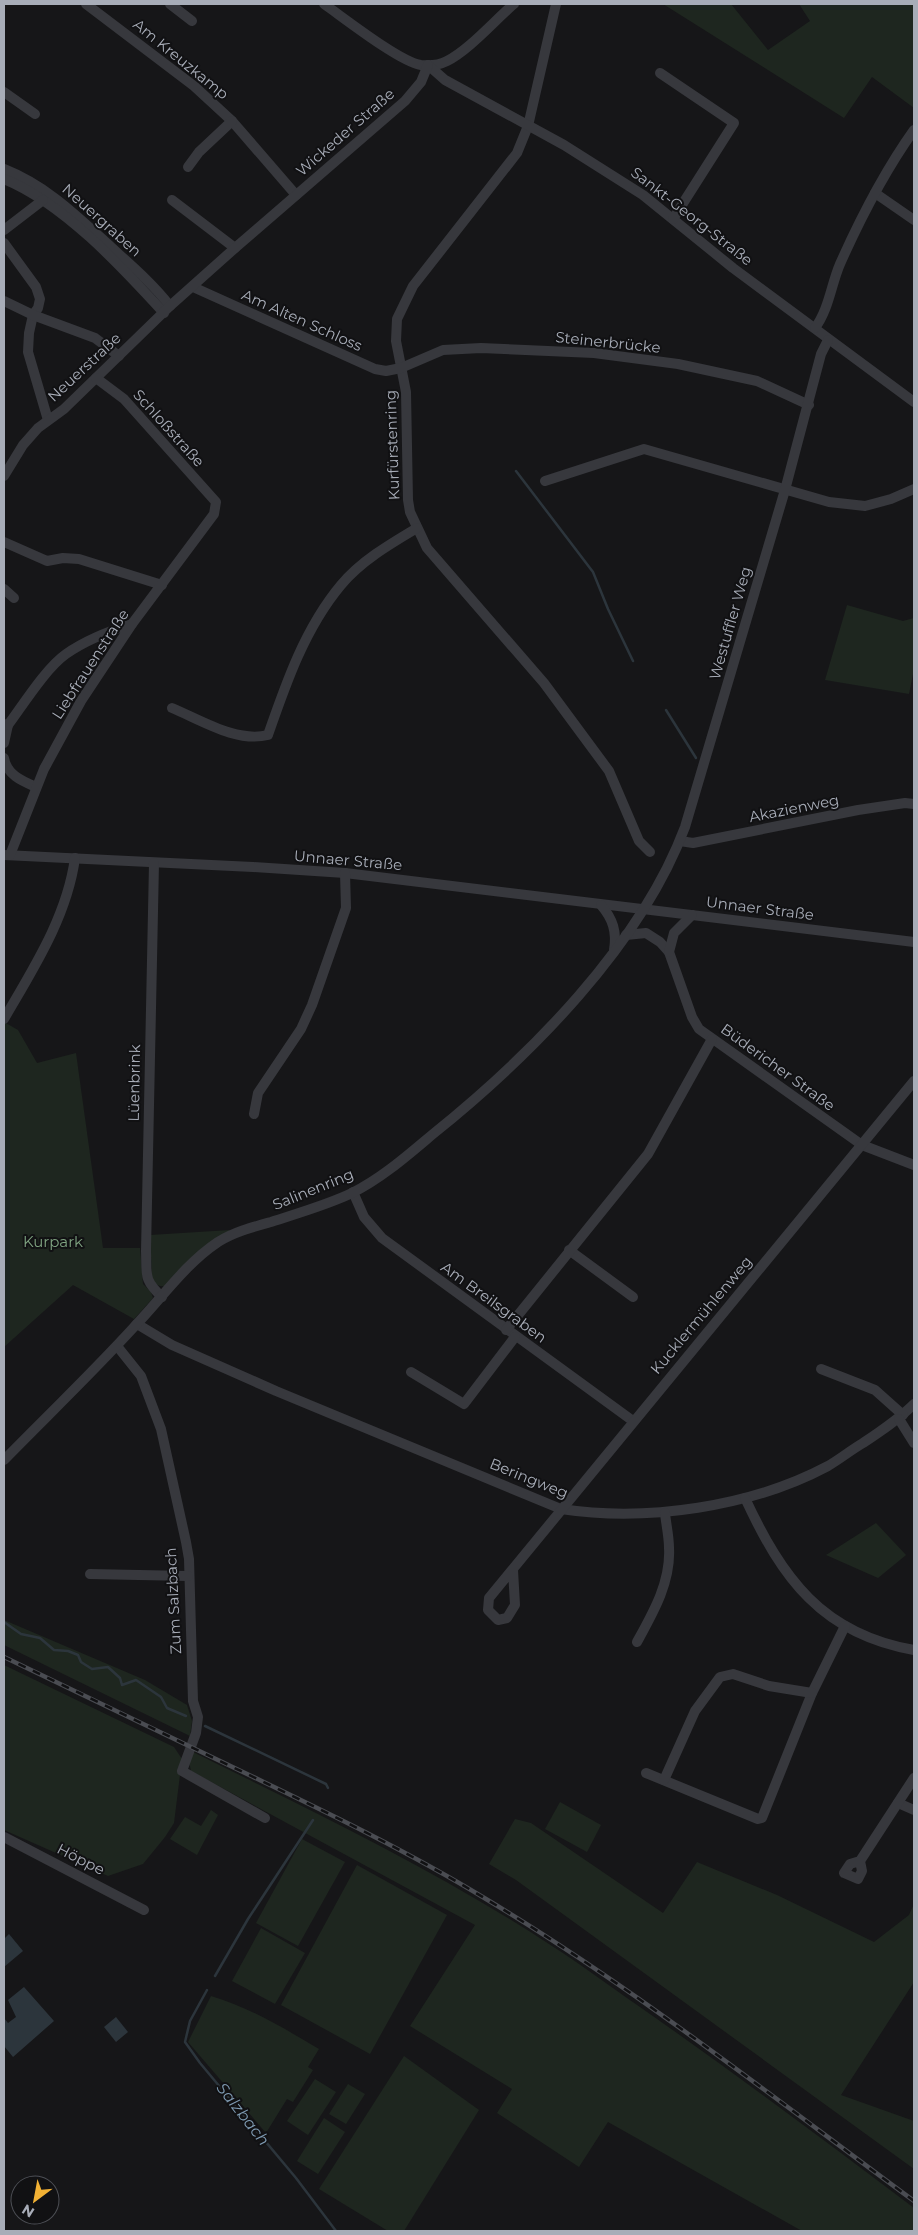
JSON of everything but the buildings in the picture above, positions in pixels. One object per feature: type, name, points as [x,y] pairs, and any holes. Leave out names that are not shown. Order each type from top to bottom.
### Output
[{"type":"street","name":"Am Kreuzkamp","points":[[86,4],[194,86],[232,121],[296,195]]},
{"type":"street","points":[[170,4],[192,21]]},
{"type":"street","points":[[324,4],[402,57],[412,62],[428,65],[438,64],[452,58],[514,4]]},
{"type":"street","name":"Kurfürstenring","points":[[556,4],[528,126],[517,153],[413,286],[397,319],[395,330],[406,392],[408,422],[408,500],[410,512],[427,548],[544,683],[609,770],[639,841],[650,852]]},
{"type":"street","name":"Sankt-Georg-Straße","points":[[428,65],[445,80],[564,145],[643,195],[828,340],[914,402]]},
{"type":"street","name":"Wickeder Straße","points":[[193,287],[414,92],[421,82],[428,65]]},
{"type":"street","points":[[660,74],[734,123],[673,219]]},
{"type":"street","points":[[4,92],[35,114]]},
{"type":"street","name":"Am Kreuzkamp","points":[[188,167],[199,152],[232,121]]},
{"type":"street","points":[[815,328],[824,312],[839,266],[874,192],[914,130]]},
{"type":"street","name":"Neuergraben","points":[[4,169],[32,182],[61,201],[156,288],[167,310]]},
{"type":"street","points":[[4,179],[43,200],[167,310]]},
{"type":"street","points":[[874,192],[914,220]]},
{"type":"street","points":[[4,230],[43,200]]},
{"type":"street","points":[[172,200],[235,248]]},
{"type":"street","points":[[4,243],[36,287],[40,299],[38,308],[33,315],[29,333],[28,352],[48,420]]},
{"type":"street","name":"Am Alten Schloss","points":[[193,287],[374,369],[386,371],[401,368]]},
{"type":"street","name":"Neuerstraße","points":[[4,476],[30,436],[64,409],[193,287]]},
{"type":"street","points":[[4,301],[33,315],[95,338],[119,356]]},
{"type":"street","name":"Westuffler Weg","points":[[645,910],[680,841],[785,490],[822,354],[828,340]]},
{"type":"street","name":"Steinerbrücke","points":[[401,368],[443,350],[481,348],[594,353],[678,364],[757,381],[809,405]]},
{"type":"street","name":"Schloßstraße","points":[[96,378],[124,399],[216,502]]},
{"type":"street","points":[[544,481],[644,449],[829,502],[865,506],[914,488]]},
{"type":"street","name":"Liebfrauenstraße","points":[[7,855],[59,739],[81,701],[132,624],[214,514],[216,502]]},
{"type":"street","points":[[172,708],[225,730],[255,739],[268,736],[281,697],[304,642],[325,607],[342,584],[362,566],[384,548],[417,528]]},
{"type":"street","points":[[4,542],[47,561],[63,558],[79,559],[162,585]]},
{"type":"street","points":[[4,588],[14,598]]},
{"type":"street","points":[[4,743],[6,724],[65,654],[105,632],[132,624]]},
{"type":"street","points":[[4,758],[5,764],[12,774],[36,787]]},
{"type":"street","name":"Akazienweg","points":[[680,841],[693,843],[858,810],[905,803],[914,804]]},
{"type":"street","name":"Unnaer Straße","points":[[7,855],[253,866],[345,873],[914,942]]},
{"type":"street","points":[[4,1019],[33,968],[58,917],[70,888],[75,858]]},
{"type":"street","name":"Lüenbrink","points":[[154,863],[146,1233],[147,1280],[149,1285],[162,1297]]},
{"type":"street","points":[[254,1114],[258,1093],[301,1029],[312,1005],[346,908],[345,873]]},
{"type":"street","points":[[601,905],[612,920],[615,931],[614,950]]},
{"type":"street","name":"Salinenring","points":[[4,1460],[117,1346],[188,1269],[218,1242],[242,1230],[306,1211],[353,1192],[392,1168],[498,1080],[580,993],[645,910]]},
{"type":"street","points":[[668,952],[674,933],[692,915]]},
{"type":"street","name":"Büdericher Straße","points":[[626,935],[646,933],[660,942],[668,952],[692,1017],[699,1029],[862,1145],[914,1165]]},
{"type":"street","points":[[506,1330],[648,1154],[712,1039]]},
{"type":"street","name":"Kucklermühlenweg","points":[[514,1570],[633,1422],[914,1081]]},
{"type":"street","name":"Am Breilsgraben","points":[[353,1192],[364,1217],[382,1238],[633,1422]]},
{"type":"street","points":[[569,1250],[634,1297]]},
{"type":"street","name":"Beringweg","points":[[137,1324],[172,1346],[276,1391],[562,1510],[590,1514],[665,1513],[745,1498],[828,1466],[901,1417],[914,1404]]},
{"type":"street","points":[[412,1372],[464,1404],[515,1337]]},
{"type":"street","name":"Zum Salzbach","points":[[117,1346],[141,1376],[161,1429],[186,1542],[193,1701],[198,1717],[196,1733],[182,1771],[265,1818]]},
{"type":"street","points":[[821,1369],[875,1390],[901,1417],[914,1443]]},
{"type":"street","points":[[745,1498],[763,1537],[789,1576],[803,1594],[820,1610],[872,1639],[914,1650]]},
{"type":"street","points":[[637,1642],[655,1610],[666,1580],[670,1549],[665,1513]]},
{"type":"street","points":[[90,1574],[188,1576]]},
{"type":"street","points":[[646,1773],[762,1818],[812,1693],[846,1626]]},
{"type":"street","points":[[664,1780],[695,1711],[720,1677],[733,1674],[770,1686],[812,1693]]},
{"type":"street","points":[[860,1861],[914,1778]]},
{"type":"street","points":[[898,1803],[914,1810]]},
{"type":"street","name":"Höppe","points":[[4,1837],[144,1910]]},
{"type":"green space","points":[[663,4],[731,4],[768,50],[810,21],[799,4],[914,4],[914,108],[872,77],[844,118]]},
{"type":"green space","points":[[847,605],[903,621],[914,618],[914,669],[909,694],[825,680]]},
{"type":"green space","name":"Kurpark","points":[[4,1022],[18,1030],[37,1063],[76,1053],[103,1248],[140,1248],[143,1284],[151,1292],[153,1298],[134,1319],[73,1285],[4,1347]]},
{"type":"green space","points":[[230,1230],[167,1286],[160,1286],[153,1281],[150,1235]]},
{"type":"green space","points":[[876,1523],[906,1555],[878,1578],[826,1555]]},
{"type":"green space","points":[[4,1620],[145,1680],[187,1705],[192,1721],[190,1736],[4,1645]]},
{"type":"green space","points":[[4,1665],[174,1747],[182,1759],[174,1823],[143,1864],[108,1876],[4,1830]]},
{"type":"green space","points":[[193,1752],[420,1867],[465,1892],[563,1953],[744,2081],[914,2208],[914,2231],[802,2231],[608,2122],[579,2167],[497,2113],[512,2089],[410,2026],[475,1925],[191,1771],[189,1762]]},
{"type":"green space","points":[[560,1802],[601,1825],[587,1852],[545,1829]]},
{"type":"green space","points":[[211,1810],[218,1815],[197,1855],[170,1839],[185,1817],[201,1826]]},
{"type":"green space","points":[[515,1819],[531,1823],[663,1913],[697,1862],[777,1895],[874,1942],[909,1915],[914,1904],[914,1982],[841,2095],[914,2121],[914,2169],[516,1880],[489,1864]]},
{"type":"green space","points":[[302,1839],[345,1862],[298,1946],[256,1923]]},
{"type":"green space","points":[[357,1865],[447,1915],[370,2054],[281,2005]]},
{"type":"green space","points":[[261,1928],[305,1953],[275,2004],[232,1981]]},
{"type":"green space","points":[[211,1996],[253,2012],[319,2049],[308,2067],[313,2070],[293,2102],[287,2099],[266,2133],[188,2042]]},
{"type":"green space","points":[[404,2056],[479,2110],[404,2231],[388,2231],[319,2189]]},
{"type":"green space","points":[[315,2079],[336,2092],[308,2135],[287,2121]]},
{"type":"green space","points":[[348,2084],[365,2094],[346,2124],[329,2114]]},
{"type":"green space","points":[[324,2118],[345,2132],[318,2174],[297,2161]]},
{"type":"shaded area","points":[[9,1934],[23,1951],[4,1967],[4,1939]]},
{"type":"shaded area","points":[[24,1987],[54,2021],[13,2057],[4,2046],[4,2018],[8,2023],[16,2017],[8,2000]]},
{"type":"shaded area","points":[[116,2017],[128,2032],[116,2042],[104,2027]]},
{"type":"waterway","points":[[516,471],[593,572],[633,661]]},
{"type":"waterway","points":[[666,710],[696,758]]},
{"type":"waterway","name":"Salzbach","points":[[4,1622],[21,1634],[40,1638],[54,1650],[68,1651],[78,1655],[81,1662],[92,1669],[108,1667],[120,1678],[122,1685],[136,1680],[161,1697],[167,1708],[186,1716]]},
{"type":"waterway","name":"Salzbach","points":[[205,1726],[326,1784],[328,1788]]},
{"type":"waterway","name":"Salzbach","points":[[215,1976],[248,1919],[313,1820]]},
{"type":"waterway","name":"Salzbach","points":[[207,1990],[190,2021],[185,2042],[200,2063],[296,2178],[336,2231]]},
{"type":"railway","points":[[4,1657],[337,1818],[427,1865],[486,1899],[596,1970],[704,2045],[914,2201]]}]
